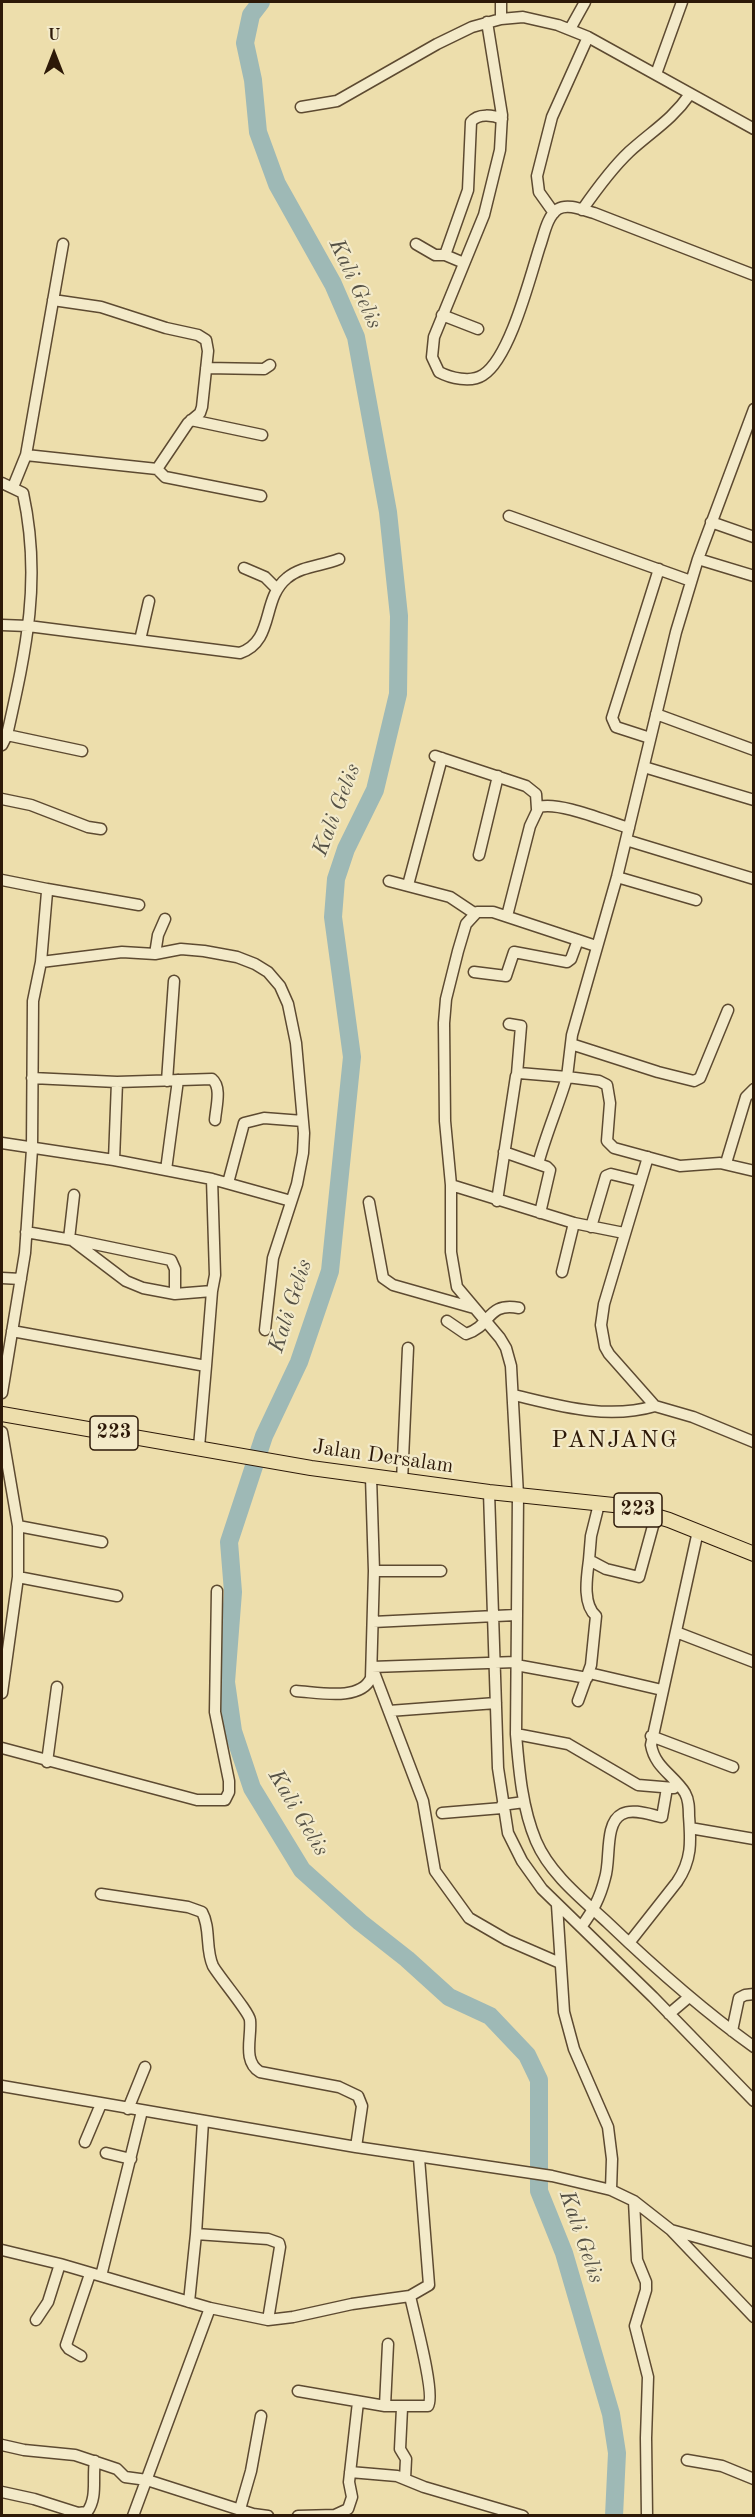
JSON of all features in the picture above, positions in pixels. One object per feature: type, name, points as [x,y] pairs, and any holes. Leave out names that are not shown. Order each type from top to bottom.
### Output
[{"type":"main road","name":"Jalan Dersalam","points":[[2,1414],[371,1477],[491,1493],[623,1506],[656,1515],[753,1552]]},
{"type":"street","points":[[501,2],[501,19]]},
{"type":"street","points":[[570,29],[585,2]]},
{"type":"street","points":[[656,74],[682,2]]},
{"type":"street","points":[[301,107],[337,101],[437,44],[487,22],[523,17],[570,29],[588,37],[753,129]]},
{"type":"street","points":[[487,22],[502,119],[500,150],[494,183],[442,315],[432,347],[437,370],[449,376],[466,379],[477,378],[493,367],[504,347],[522,302],[545,231],[554,213],[566,207],[582,210],[753,275]]},
{"type":"street","points":[[554,213],[539,192],[537,176],[552,117],[588,37]]},
{"type":"street","points":[[582,210],[598,187],[628,153],[675,115],[690,94]]},
{"type":"street","points":[[445,255],[468,190],[472,120],[480,116],[494,116],[502,119]]},
{"type":"street","points":[[13,487],[26,455],[63,244]]},
{"type":"street","points":[[416,244],[435,255],[445,255],[464,263]]},
{"type":"street","points":[[53,300],[100,307],[166,328],[198,335],[208,344],[200,413],[191,420],[157,468]]},
{"type":"street","points":[[442,315],[478,329]]},
{"type":"street","points":[[206,368],[264,369],[270,365]]},
{"type":"street","points":[[538,1164],[546,1133],[557,1113],[567,1077],[571,1044],[617,877],[691,581],[753,409]]},
{"type":"street","points":[[191,420],[262,435]]},
{"type":"street","points":[[26,455],[157,468]]},
{"type":"street","points":[[157,468],[160,474],[172,479],[261,496]]},
{"type":"street","points":[[2,483],[23,493],[33,570],[28,626],[4,740],[82,751]]},
{"type":"street","points":[[509,516],[691,581]]},
{"type":"street","points":[[711,522],[753,537]]},
{"type":"street","points":[[2,625],[28,626],[140,640],[231,654],[247,651],[262,636],[277,589],[286,578],[297,571],[325,565],[339,559]]},
{"type":"street","points":[[698,559],[753,576]]},
{"type":"street","points":[[244,568],[266,577],[277,589]]},
{"type":"street","points":[[650,738],[620,729],[614,725],[612,718],[659,569]]},
{"type":"street","points":[[140,640],[149,601]]},
{"type":"street","points":[[656,714],[753,750]]},
{"type":"street","points":[[408,885],[439,757],[520,783],[533,790],[536,796],[537,809],[530,826],[507,916]]},
{"type":"street","points":[[644,767],[753,800]]},
{"type":"street","points":[[479,855],[498,776]]},
{"type":"street","points":[[2,799],[31,805],[88,827],[100,829]]},
{"type":"street","points":[[537,809],[546,805],[558,807],[629,828]]},
{"type":"street","points":[[626,840],[753,879]]},
{"type":"street","points":[[617,877],[696,900]]},
{"type":"street","points":[[2,880],[140,905]]},
{"type":"street","points":[[389,881],[450,897],[474,913],[486,911],[507,916],[597,946]]},
{"type":"street","points":[[2,1394],[21,1280],[26,1232],[32,1149],[33,1001],[41,962],[47,889]]},
{"type":"street","points":[[474,913],[466,924],[458,951],[444,1023],[445,1121],[451,1185],[451,1252],[454,1277],[458,1287],[506,1348],[511,1366],[514,1395],[516,1495],[513,1615],[516,1734],[524,1802],[537,1842],[561,1878],[593,1912],[689,1997],[753,2047]]},
{"type":"street","points":[[155,954],[158,935],[165,919]]},
{"type":"street","points":[[474,972],[506,976],[514,952],[567,962],[571,959],[578,940]]},
{"type":"street","points":[[41,962],[122,952],[155,954],[181,949],[204,951],[237,957],[268,972],[280,986],[291,1012],[296,1043],[303,1121],[303,1153],[273,1258],[265,1330]]},
{"type":"street","points":[[166,1170],[173,1081],[174,981]]},
{"type":"street","points":[[571,1044],[694,1081],[700,1078],[728,1010]]},
{"type":"street","points":[[497,1201],[517,1074],[521,1026],[509,1024]]},
{"type":"street","points":[[517,1074],[567,1077],[599,1081],[608,1085],[610,1094],[608,1143],[621,1151],[685,1167],[726,1163],[753,1171]]},
{"type":"street","points":[[32,1078],[117,1082],[209,1079],[215,1081],[218,1089],[215,1120]]},
{"type":"street","points":[[114,1160],[117,1082]]},
{"type":"street","points":[[726,1163],[746,1097],[753,1089]]},
{"type":"street","points":[[228,1183],[244,1123],[264,1118],[303,1121]]},
{"type":"street","points":[[2,1143],[114,1160],[212,1179],[291,1201]]},
{"type":"street","points":[[504,1152],[550,1170],[540,1213]]},
{"type":"street","points":[[648,1157],[604,1304],[601,1335],[609,1354],[655,1406]]},
{"type":"street","points":[[591,1227],[606,1176],[611,1174],[640,1181]]},
{"type":"street","points":[[199,1447],[215,1275],[212,1179]]},
{"type":"street","points":[[451,1185],[574,1224],[624,1233]]},
{"type":"street","points":[[70,1239],[74,1194]]},
{"type":"street","points":[[369,1202],[383,1278],[393,1285],[474,1308]]},
{"type":"street","points":[[562,1272],[574,1224]]},
{"type":"street","points":[[26,1232],[170,1259],[175,1269],[175,1294]]},
{"type":"street","points":[[70,1239],[126,1281],[143,1288],[175,1294],[212,1291]]},
{"type":"street","points":[[2,1278],[21,1280]]},
{"type":"street","points":[[447,1321],[466,1335],[486,1322],[501,1307],[519,1308]]},
{"type":"street","points":[[12,1331],[206,1366]]},
{"type":"street","points":[[402,1481],[408,1347]]},
{"type":"street","points":[[514,1395],[585,1411],[619,1412],[655,1406],[693,1417],[753,1442]]},
{"type":"street","points":[[2,1431],[18,1526],[18,1576],[2,1693]]},
{"type":"street","points":[[296,1691],[354,1692],[369,1683],[372,1667],[374,1571],[371,1477]]},
{"type":"street","points":[[491,1493],[496,1703],[502,1807],[508,1833],[522,1861],[557,1905],[673,2010],[753,2102]]},
{"type":"street","points":[[578,1701],[588,1676],[596,1616],[591,1612],[586,1582],[591,1536],[599,1504]]},
{"type":"street","points":[[589,1560],[606,1569],[639,1577],[656,1515]]},
{"type":"street","points":[[18,1526],[102,1542]]},
{"type":"street","points":[[629,1943],[684,1872],[691,1848],[687,1800],[681,1789],[655,1760],[651,1736],[698,1531]]},
{"type":"street","points":[[374,1571],[441,1571]]},
{"type":"street","points":[[18,1576],[117,1596]]},
{"type":"street","points":[[2,1748],[47,1762],[197,1800],[225,1800],[229,1792],[229,1781],[215,1712],[217,1591]]},
{"type":"street","points":[[373,1622],[513,1615]]},
{"type":"street","points":[[676,1632],[753,1662]]},
{"type":"street","points":[[372,1667],[494,1662],[662,1690]]},
{"type":"street","points":[[372,1667],[423,1801],[435,1871],[470,1918],[507,1940],[560,1963]]},
{"type":"street","points":[[47,1762],[57,1687]]},
{"type":"street","points":[[389,1711],[496,1703]]},
{"type":"street","points":[[516,1734],[560,1742],[617,1771],[634,1783],[681,1789]]},
{"type":"street","points":[[651,1736],[733,1767]]},
{"type":"street","points":[[581,1926],[593,1912],[608,1868],[609,1835],[613,1823],[617,1817],[626,1812],[663,1817],[667,1788]]},
{"type":"street","points":[[442,1813],[502,1807],[524,1802]]},
{"type":"street","points":[[690,1828],[753,1839]]},
{"type":"street","points":[[101,1894],[188,1907],[202,1912],[207,1925],[210,1956],[214,1968],[249,2016],[249,2045],[253,2067],[260,2072],[339,2087],[358,2096],[362,2106],[356,2147]]},
{"type":"street","points":[[557,1905],[563,2006],[570,2039],[603,2111],[611,2138],[611,2190]]},
{"type":"street","points":[[732,2031],[740,1998],[753,1994]]},
{"type":"street","points":[[673,2010],[689,1997]]},
{"type":"street","points":[[128,2109],[145,2067]]},
{"type":"street","points":[[2,2086],[419,2158],[552,2176],[611,2190],[634,2201],[671,2230],[753,2317]]},
{"type":"street","points":[[85,2142],[101,2104]]},
{"type":"street","points":[[81,2356],[66,2345],[95,2275],[131,2159],[142,2111]]},
{"type":"street","points":[[189,2302],[203,2121]]},
{"type":"street","points":[[106,2152],[131,2159]]},
{"type":"street","points":[[2,2262],[3,2250],[60,2264],[210,2308],[268,2320],[410,2296],[429,2285],[419,2158]]},
{"type":"street","points":[[634,2201],[637,2260],[646,2282],[646,2290],[635,2326],[648,2377],[647,2516]]},
{"type":"street","points":[[671,2230],[753,2253]]},
{"type":"street","points":[[196,2234],[268,2238],[279,2243],[268,2320]]},
{"type":"street","points":[[36,2320],[48,2302],[60,2264]]},
{"type":"street","points":[[298,2391],[402,2408],[428,2406],[431,2399],[430,2382],[410,2296]]},
{"type":"street","points":[[134,2516],[210,2308]]},
{"type":"street","points":[[385,2406],[388,2344]]},
{"type":"street","points":[[298,2516],[335,2515],[348,2509],[352,2497],[350,2472],[358,2402]]},
{"type":"street","points":[[402,2408],[400,2449],[406,2459],[405,2479]]},
{"type":"street","points":[[240,2509],[251,2471],[261,2416]]},
{"type":"street","points":[[2,2445],[24,2450],[70,2454],[117,2469],[125,2477],[147,2480],[204,2500],[268,2516]]},
{"type":"street","points":[[687,2460],[722,2466],[753,2479]]},
{"type":"street","points":[[2,2492],[78,2513],[87,2512],[95,2486],[93,2478],[95,2461]]},
{"type":"street","points":[[350,2472],[405,2479],[424,2487],[523,2516]]},
{"type":"waterway","name":"Kali Gelis","points":[[261,2],[251,15],[245,43],[253,80],[258,132],[277,184],[333,284],[356,337],[388,512],[399,616],[398,694],[375,790],[346,849],[336,879],[333,917],[352,1057],[330,1271],[299,1362],[264,1436],[229,1542],[233,1592],[226,1682],[233,1731],[252,1788],[302,1870],[449,1997],[490,2016],[527,2055],[539,2080],[539,2191],[564,2253],[611,2414],[617,2453],[614,2516]]},
{"type":"district","name":"PANJANG","points":[[615,1441]]}]
